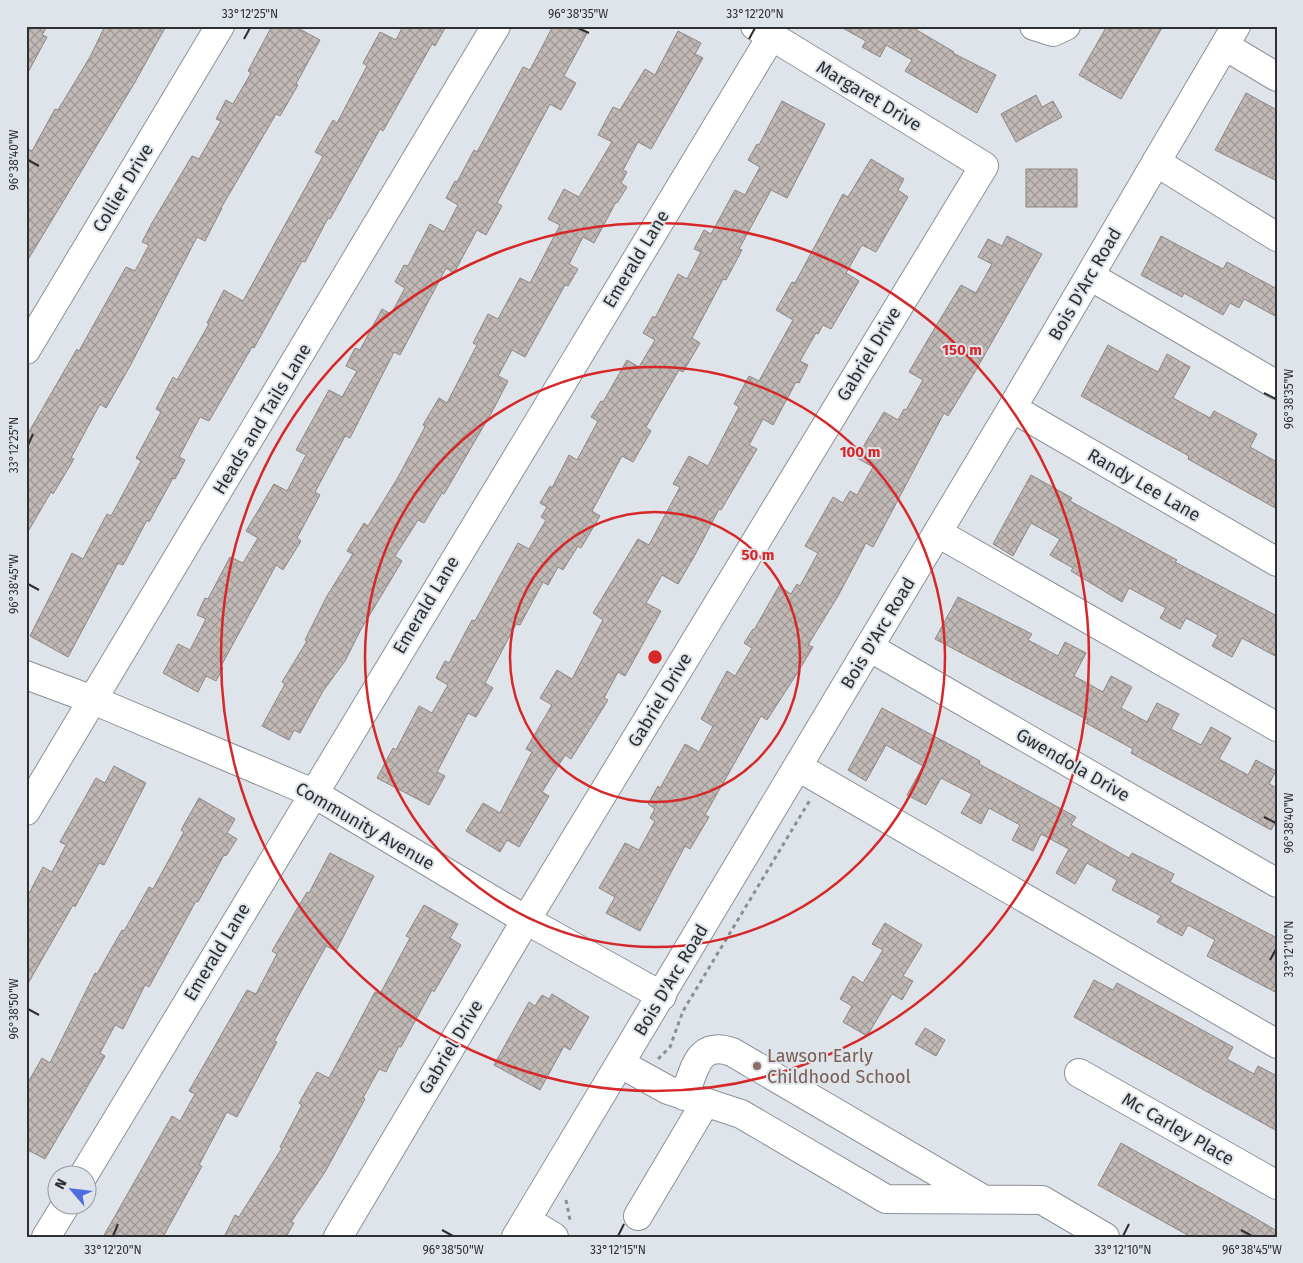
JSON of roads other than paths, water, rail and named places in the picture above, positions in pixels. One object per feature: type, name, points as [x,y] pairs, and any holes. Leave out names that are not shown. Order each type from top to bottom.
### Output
[{"type":"street","name":"Collier Drive","points":[[26,350],[220,26]]},
{"type":"street","name":"Heads and Tails Lane","points":[[26,811],[496,26]]},
{"type":"street","name":"Margaret Drive","points":[[763,31],[984,166]]},
{"type":"street","name":"Emerald Lane","points":[[89,1166],[313,793],[763,31]]},
{"type":"street","points":[[1230,36],[1277,77]]},
{"type":"street","name":"Bois D'Arc Road","points":[[521,1229],[631,1069],[662,996],[1012,408],[1230,36]]},
{"type":"street","points":[[1156,162],[1277,237]]},
{"type":"street","name":"Gabriel Drive","points":[[338,1237],[526,920],[984,166]]},
{"type":"street","points":[[1090,276],[1277,385]]},
{"type":"street","name":"Randy Lee Lane","points":[[1012,408],[1277,562]]},
{"type":"street","points":[[938,533],[1277,727]]},
{"type":"street","name":"Gwendola Drive","points":[[869,648],[1277,883]]},
{"type":"street","name":"Community Avenue","points":[[26,675],[93,700],[313,793],[526,920],[662,996]]},
{"type":"street","points":[[798,767],[1277,1044]]},
{"type":"street","points":[[638,1216],[695,1099],[699,1060],[706,1050],[719,1048],[732,1052],[984,1199]]},
{"type":"street","points":[[631,1069],[668,1090],[741,1114],[886,1199],[1042,1200],[1105,1237]]},
{"type":"street","name":"Mc Carley Place","points":[[1079,1073],[1277,1186]]},
{"type":"street","points":[[46,1237],[59,1216]]},
{"type":"street","points":[[521,1229],[562,1228]]},
{"type":"place","name":"Lawson Early Childhood School","points":[[757,1066]]}]
